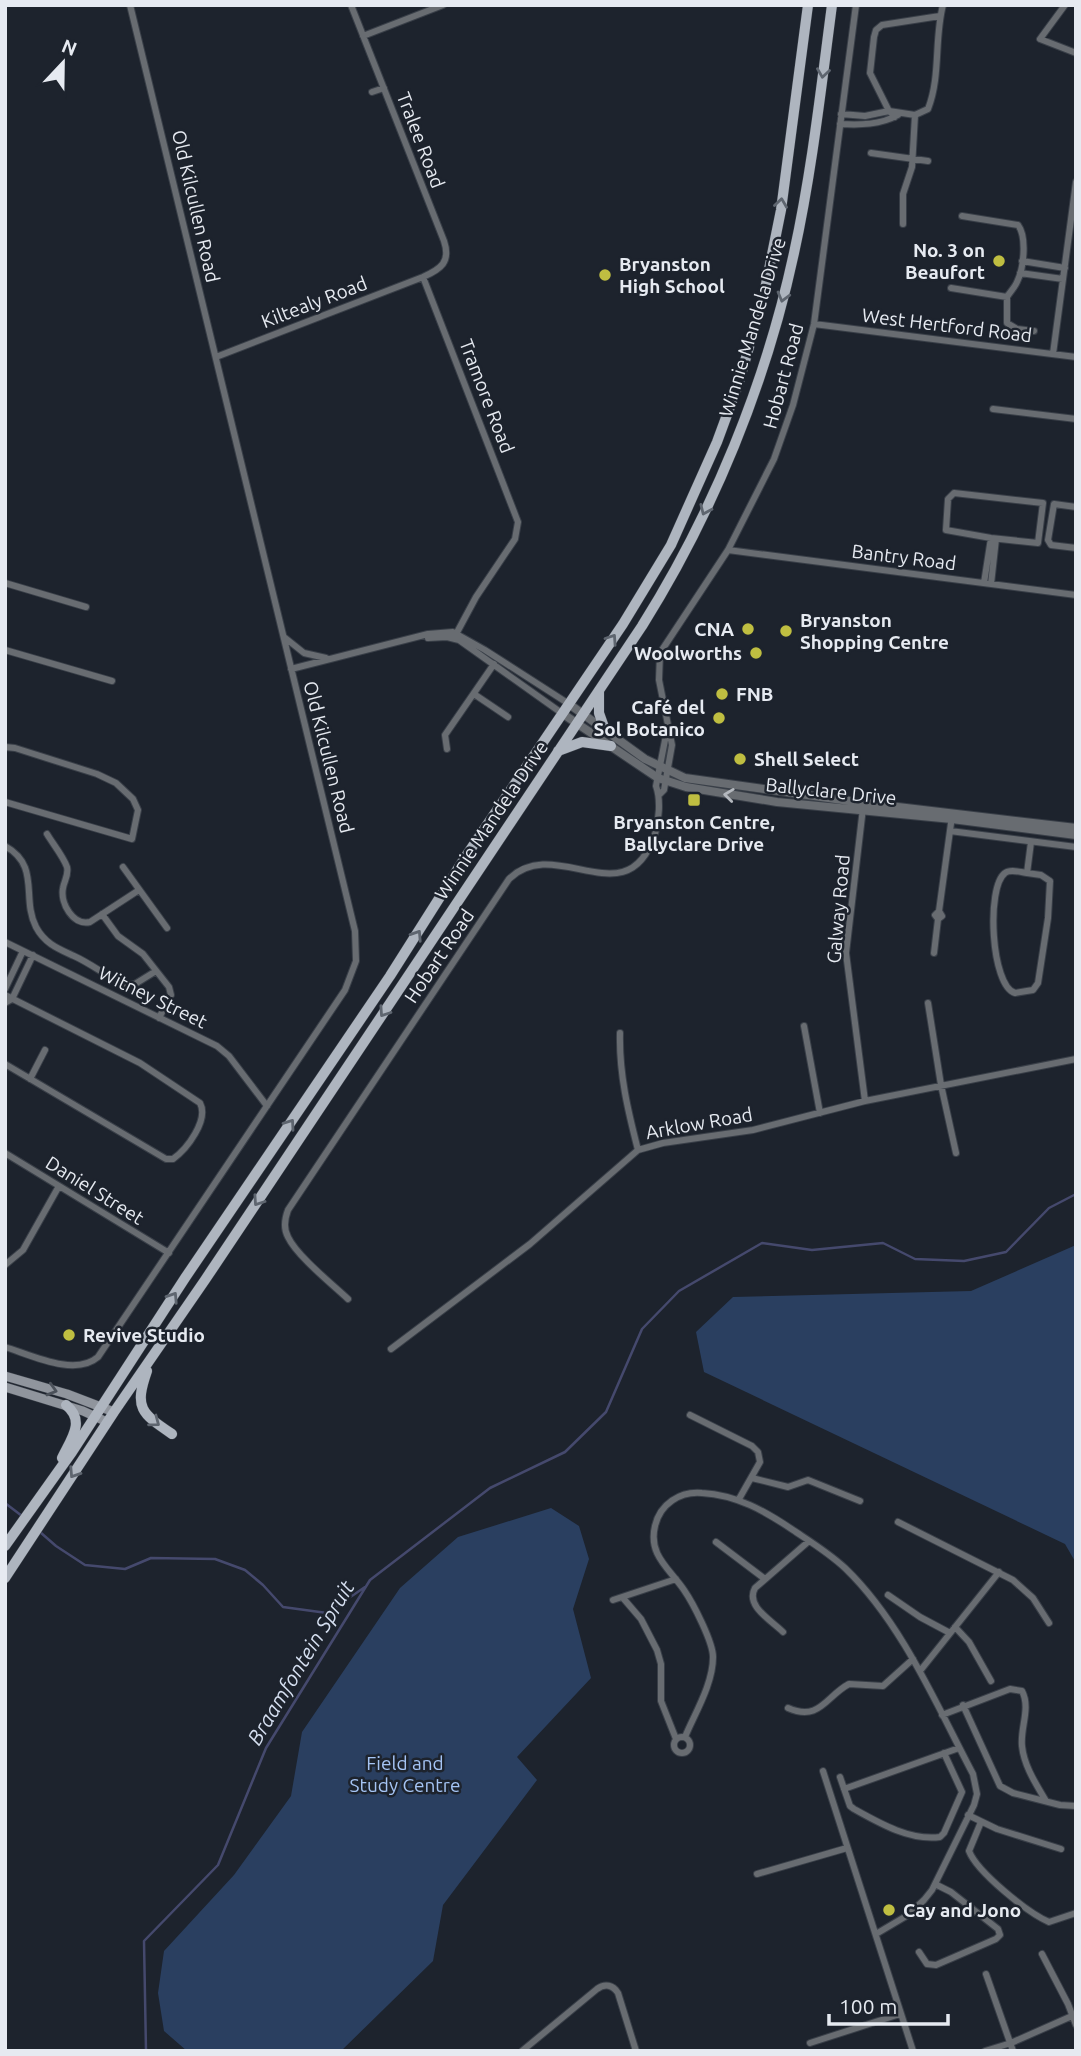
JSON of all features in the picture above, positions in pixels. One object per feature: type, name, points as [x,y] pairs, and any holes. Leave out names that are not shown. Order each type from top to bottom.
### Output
[{"type":"main road","name":"Winnie Mandela Drive","points":[[5,1546],[96,1416],[185,1278],[390,976],[466,856],[649,584],[671,545],[709,462],[738,385],[763,299],[780,210],[808,5]]},
{"type":"main road","name":"Winnie Mandela Drive","points":[[5,1578],[580,719],[654,607],[679,562],[721,472],[755,389],[796,243],[816,127],[832,5]]},
{"type":"main road","points":[[599,690],[599,713],[605,730]]},
{"type":"main road","points":[[557,751],[582,742],[611,746]]},
{"type":"main road","points":[[150,1360],[139,1401],[149,1419],[172,1434]]},
{"type":"main road","points":[[5,1376],[114,1412]]},
{"type":"main road","points":[[5,1387],[66,1405],[107,1422]]},
{"type":"main road","points":[[51,1480],[77,1425],[76,1415],[66,1405]]},
{"type":"street","name":"Old Kilcullen Road","points":[[5,1347],[72,1367],[91,1363],[102,1352],[345,990],[356,961],[355,931],[130,5]]},
{"type":"street","name":"Tralee Road","points":[[351,5],[447,249],[443,265],[423,277]]},
{"type":"street","points":[[363,36],[443,5]]},
{"type":"street","name":"Hobart Road","points":[[348,1299],[297,1250],[288,1237],[285,1228],[286,1215],[294,1201],[509,879],[540,863],[556,863],[596,874],[626,870],[643,857],[652,843],[659,795],[664,790],[662,779],[668,723],[659,680],[660,653],[728,550],[779,447],[793,405],[814,324],[856,5]]},
{"type":"street","points":[[940,16],[882,25],[875,32],[870,73],[889,111],[897,115],[915,115],[928,109],[943,5]]},
{"type":"street","points":[[1065,5],[1040,40],[1076,53]]},
{"type":"street","points":[[127,35],[136,32]]},
{"type":"street","points":[[372,92],[384,88]]},
{"type":"street","points":[[841,114],[865,116],[889,111]]},
{"type":"street","points":[[840,124],[864,125],[886,121],[897,115]]},
{"type":"street","points":[[903,224],[903,194],[911,177],[915,115]]},
{"type":"street","points":[[871,153],[928,161]]},
{"type":"street","points":[[1052,354],[1076,182]]},
{"type":"street","points":[[962,216],[1018,225],[1024,235],[1020,273],[1007,297],[1007,323],[1017,329],[1034,331]]},
{"type":"street","points":[[1021,261],[1065,268]]},
{"type":"street","points":[[1020,273],[1063,279]]},
{"type":"street","name":"Kiltealy Road","points":[[216,357],[423,277]]},
{"type":"street","name":"Tramore Road","points":[[423,277],[516,513],[518,528],[512,545],[476,597],[455,636]]},
{"type":"street","points":[[951,288],[1007,297]]},
{"type":"street","name":"West Hertford Road","points":[[814,324],[1076,357]]},
{"type":"street","points":[[993,409],[1076,419]]},
{"type":"street","points":[[954,493],[1043,503],[1038,543],[994,539],[946,530],[944,527],[950,496],[954,493]]},
{"type":"street","points":[[1076,507],[1054,504],[1048,540],[1051,545],[1076,548]]},
{"type":"street","points":[[988,583],[994,539]]},
{"type":"street","name":"Bantry Road","points":[[728,550],[1076,595]]},
{"type":"street","points":[[5,583],[86,607]]},
{"type":"street","points":[[282,636],[304,653],[331,658]]},
{"type":"street","points":[[291,669],[419,638],[455,636]]},
{"type":"street","name":"Ballyclare Drive","points":[[455,636],[569,704],[580,719],[611,746],[662,779],[711,793],[1076,828]]},
{"type":"street","name":"Ballyclare Drive","points":[[455,636],[563,713],[605,730],[664,769],[701,781],[863,807]]},
{"type":"street","points":[[5,650],[112,681]]},
{"type":"street","points":[[447,749],[445,735],[494,664]]},
{"type":"street","points":[[474,694],[508,717]]},
{"type":"street","points":[[5,747],[107,778],[133,799],[138,815],[132,839],[5,802]]},
{"type":"street","name":"Galway Road","points":[[863,807],[846,953],[865,1101]]},
{"type":"street","points":[[934,953],[952,815]]},
{"type":"street","name":"Ballyclare Drive","points":[[952,815],[1076,835]]},
{"type":"street","points":[[950,831],[1076,847]]},
{"type":"street","points":[[47,834],[67,868],[62,890],[69,912],[77,920],[85,923],[139,890]]},
{"type":"street","points":[[1027,873],[1031,842]]},
{"type":"street","points":[[5,846],[15,853],[27,869],[30,877],[29,897],[36,927],[54,947],[129,985],[156,971]]},
{"type":"street","points":[[123,867],[167,928]]},
{"type":"street","points":[[1004,873],[1027,873],[1045,877],[1051,884],[1038,983],[1033,990],[1015,993],[1006,988],[997,964],[994,910],[998,884],[1004,873]]},
{"type":"street","points":[[102,914],[118,936],[143,954],[171,991],[159,1018]]},
{"type":"street","name":"Witney Street","points":[[5,942],[224,1051],[267,1106]]},
{"type":"street","points":[[5,989],[23,951]]},
{"type":"street","points":[[5,1064],[170,1160],[184,1149],[199,1125],[203,1112],[202,1105],[196,1099],[140,1063],[8,999],[33,955]]},
{"type":"street","points":[[929,1003],[941,1085],[956,1153]]},
{"type":"street","points":[[804,1026],[820,1113]]},
{"type":"street","points":[[620,1033],[619,1058],[626,1104],[638,1150]]},
{"type":"street","points":[[30,1079],[45,1050]]},
{"type":"street","name":"Arklow Road","points":[[391,1349],[530,1244],[638,1150],[663,1143],[753,1130],[865,1101],[1076,1059]]},
{"type":"street","name":"Daniel Street","points":[[5,1153],[169,1253]]},
{"type":"street","points":[[5,1265],[23,1250],[59,1186]]},
{"type":"street","points":[[690,1415],[752,1446],[758,1452],[760,1462],[739,1499]]},
{"type":"street","points":[[752,1478],[788,1487],[808,1480],[860,1501]]},
{"type":"street","points":[[685,1737],[706,1686],[712,1653],[690,1600],[662,1564],[654,1547],[655,1525],[661,1511],[670,1501],[690,1493],[708,1493],[739,1499],[767,1513],[809,1541],[853,1577],[913,1659],[976,1784],[977,1794],[935,1884],[916,1909],[876,1934]]},
{"type":"street","points":[[898,1522],[999,1572],[1027,1590],[1049,1623]]},
{"type":"street","points":[[783,1632],[752,1600],[755,1588],[809,1541]]},
{"type":"street","points":[[716,1542],[765,1579]]},
{"type":"street","points":[[920,1671],[999,1572]]},
{"type":"street","points":[[613,1600],[676,1579]]},
{"type":"street","points":[[888,1595],[920,1617],[952,1630],[969,1642],[991,1681]]},
{"type":"street","points":[[623,1598],[641,1619],[657,1650],[661,1664],[661,1701],[676,1739],[674,1748],[682,1753],[690,1747],[689,1740],[685,1737]]},
{"type":"street","points":[[789,1708],[799,1713],[810,1712],[822,1706],[849,1684],[883,1686],[913,1659]]},
{"type":"street","points":[[942,1715],[1010,1689],[1021,1691],[1025,1701],[1022,1746],[1026,1763],[1046,1801]]},
{"type":"street","points":[[963,1706],[1000,1786],[1013,1793],[1060,1805],[1076,1806]]},
{"type":"street","points":[[676,1739],[685,1737]]},
{"type":"street","points":[[844,1789],[960,1748]]},
{"type":"street","points":[[840,1777],[850,1806],[861,1813],[900,1831],[940,1837],[962,1797],[961,1788],[944,1753]]},
{"type":"street","points":[[823,1771],[913,2051]]},
{"type":"street","points":[[968,1815],[981,1822],[1061,1849]]},
{"type":"street","points":[[981,1822],[969,1851],[995,1884],[1049,1922],[1076,1913]]},
{"type":"street","points":[[757,1874],[847,1848]]},
{"type":"street","points":[[919,1952],[927,1964],[936,1965],[1000,1935],[998,1929],[951,1892],[935,1884]]},
{"type":"street","points":[[1042,1954],[1076,2025]]},
{"type":"street","points":[[986,1973],[1013,2051]]},
{"type":"street","points":[[522,2051],[602,1986],[611,1986],[618,1993],[636,2051]]},
{"type":"street","points":[[810,2043],[900,2014]]},
{"type":"street","points":[[985,2051],[1072,2016]]},
{"type":"green space","points":[[1076,1245],[1076,1563],[1065,1544],[704,1372],[696,1332],[733,1297],[971,1291]]},
{"type":"green space","name":"Field and Study Centre","points":[[551,1508],[579,1526],[589,1559],[573,1609],[591,1678],[517,1757],[537,1780],[443,1905],[433,1961],[341,2051],[187,2051],[164,2031],[158,1993],[164,1951],[234,1875],[291,1796],[302,1732],[400,1588],[458,1537]]},
{"type":"waterway","name":"Braamfontein Spruit","points":[[146,2051],[144,1941],[218,1865],[266,1748],[370,1580],[490,1488],[565,1452],[606,1412],[642,1329],[679,1291],[762,1243],[812,1250],[883,1243],[915,1259],[964,1261],[1006,1252],[1049,1208],[1076,1194]]},
{"type":"waterway","points":[[5,1503],[22,1516]]},
{"type":"waterway","points":[[40,1532],[85,1565],[125,1569],[151,1558],[215,1559],[245,1570],[283,1607],[327,1613],[365,1587]]},
{"type":"place","name":"No. 3 on Beaufort","points":[[999,261]]},
{"type":"place","name":"Bryanston High School","points":[[605,275]]},
{"type":"place","name":"CNA","points":[[748,629]]},
{"type":"place","name":"Bryanston Shopping Centre","points":[[786,631]]},
{"type":"place","name":"Woolworths","points":[[756,653]]},
{"type":"place","name":"FNB","points":[[722,694]]},
{"type":"place","name":"Café del Sol Botanico","points":[[719,718]]},
{"type":"place","name":"Shell Select","points":[[740,759]]},
{"type":"place","name":"Bryanston Centre, Ballyclare Drive","points":[[694,800]]},
{"type":"place","name":"Revive Studio","points":[[69,1335]]},
{"type":"place","name":"Cay and Jono","points":[[889,1910]]}]
